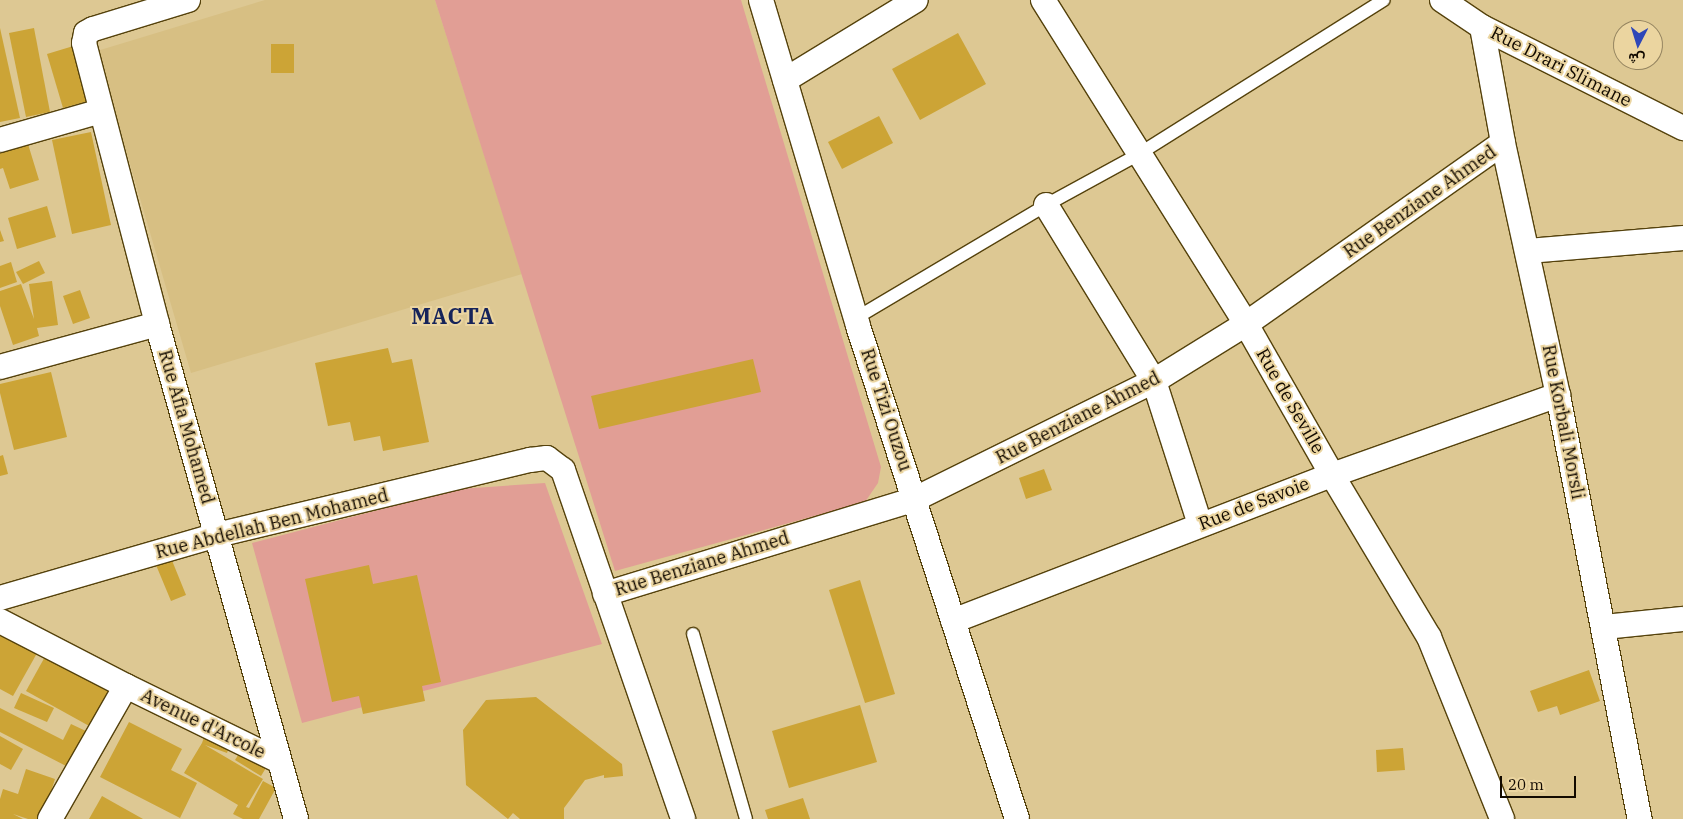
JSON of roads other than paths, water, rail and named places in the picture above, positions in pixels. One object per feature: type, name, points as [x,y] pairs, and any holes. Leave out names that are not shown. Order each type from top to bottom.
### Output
[{"type":"street","name":"Rue Afia Mohamed","points":[[188,0],[93,28],[86,33],[84,43],[157,324],[296,819]]},
{"type":"street","name":"Rue Tizi Ouzou","points":[[761,0],[856,318],[1017,819]]},
{"type":"street","points":[[784,80],[916,0]]},
{"type":"street","name":"Rue de Seville","points":[[1044,0],[1246,324],[1332,475],[1429,637],[1502,819]]},
{"type":"street","name":"Rue Drari Slimane","points":[[1442,0],[1482,27],[1683,128]]},
{"type":"street","name":"Rue Korbali Morsli","points":[[1482,27],[1503,143],[1558,396],[1640,819]]},
{"type":"street","points":[[0,140],[101,110]]},
{"type":"street","name":"Rue Benziane Ahmed","points":[[605,594],[915,499],[1154,381],[1246,324],[1503,143]]},
{"type":"street","points":[[1046,205],[1154,381],[1200,524]]},
{"type":"street","points":[[1528,251],[1683,238]]},
{"type":"street","points":[[0,367],[157,324]]},
{"type":"street","name":"Rue de Savoie","points":[[953,621],[1200,524],[1332,475],[1558,396]]},
{"type":"street","name":"Rue Abdellah Ben Mohamed","points":[[0,598],[217,536],[530,460],[547,458],[563,470],[605,594]]},
{"type":"street","points":[[605,594],[683,819]]},
{"type":"street","points":[[1604,627],[1683,619]]},
{"type":"street","name":"Avenue d'Arcole","points":[[0,621],[126,686],[279,761]]},
{"type":"street","name":"Avenue d'Arcole","points":[[50,819],[126,686]]},
{"type":"lane","points":[[856,318],[1046,205],[1139,154],[1384,0]]},
{"type":"lane","points":[[693,634],[746,819]]},
{"type":"district","name":"MACTA","points":[[453,316]]}]
